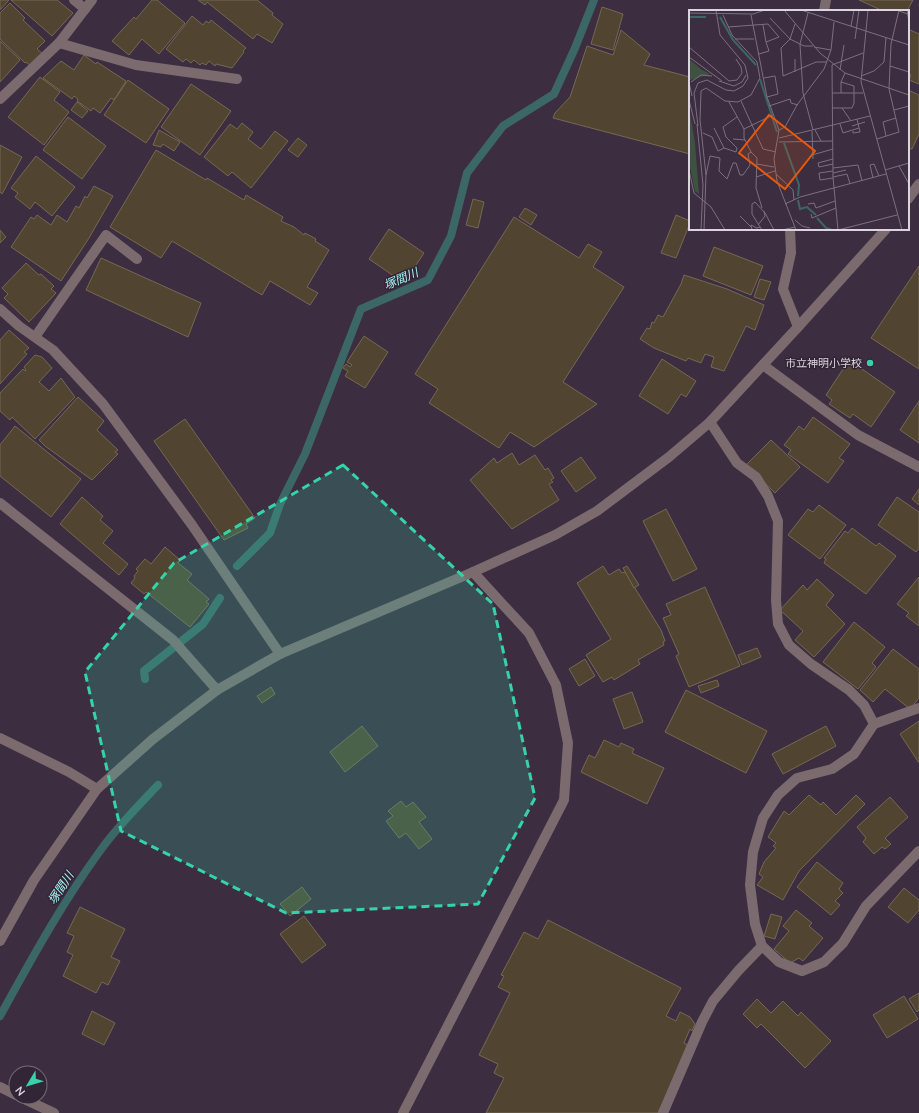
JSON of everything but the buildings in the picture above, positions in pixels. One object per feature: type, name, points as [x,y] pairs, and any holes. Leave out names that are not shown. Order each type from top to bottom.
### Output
[{"type":"street","points":[[74,0],[86,9]]},
{"type":"street","points":[[0,99],[59,43],[92,0]]},
{"type":"street","points":[[824,10],[826,0]]},
{"type":"street","points":[[59,43],[136,65],[237,78]]},
{"type":"street","points":[[909,198],[919,184]]},
{"type":"street","points":[[790,230],[791,253],[783,289],[798,327]]},
{"type":"street","points":[[0,941],[34,880],[97,789],[153,739],[217,690],[280,654],[473,572],[555,535],[597,511],[669,457],[710,422],[885,230]]},
{"type":"street","points":[[35,337],[106,235],[137,259]]},
{"type":"street","points":[[0,309],[19,326],[53,350],[103,404],[192,525],[280,654]]},
{"type":"street","points":[[763,365],[858,435],[919,468]]},
{"type":"street","points":[[710,422],[737,463],[756,477],[768,496],[778,521],[776,606],[778,624],[789,645],[811,664],[848,690],[864,704],[874,724]]},
{"type":"street","points":[[0,503],[174,640],[217,690]]},
{"type":"street","points":[[403,1113],[564,800],[568,743],[556,685],[529,633],[473,572]]},
{"type":"street","points":[[919,708],[874,724],[854,754],[832,769],[797,778],[778,795],[762,818],[753,852],[750,885],[755,924],[762,946],[779,962],[802,971],[824,962],[843,943],[866,906],[919,851]]},
{"type":"street","points":[[0,738],[69,772],[97,789]]},
{"type":"street","points":[[663,1113],[699,1029],[714,1001],[738,971],[762,946]]},
{"type":"street","points":[[37,1105],[54,1113]]},
{"type":"highlighted area","points":[[343,465],[493,604],[535,798],[478,904],[286,913],[121,831],[85,672],[174,563]]},
{"type":"waterway","name":"塚間川","points":[[237,566],[270,533],[280,504],[305,454],[361,309],[428,280],[451,236],[467,173],[503,126],[554,94],[575,48],[594,0]]},
{"type":"waterway","name":"塚間川","points":[[145,679],[144,671],[203,624],[220,598]]},
{"type":"waterway","name":"塚間川","points":[[0,1016],[47,932],[86,871],[113,834],[158,785]]},
{"type":"place","name":"市立神明小学校","points":[[870,363]]}]
